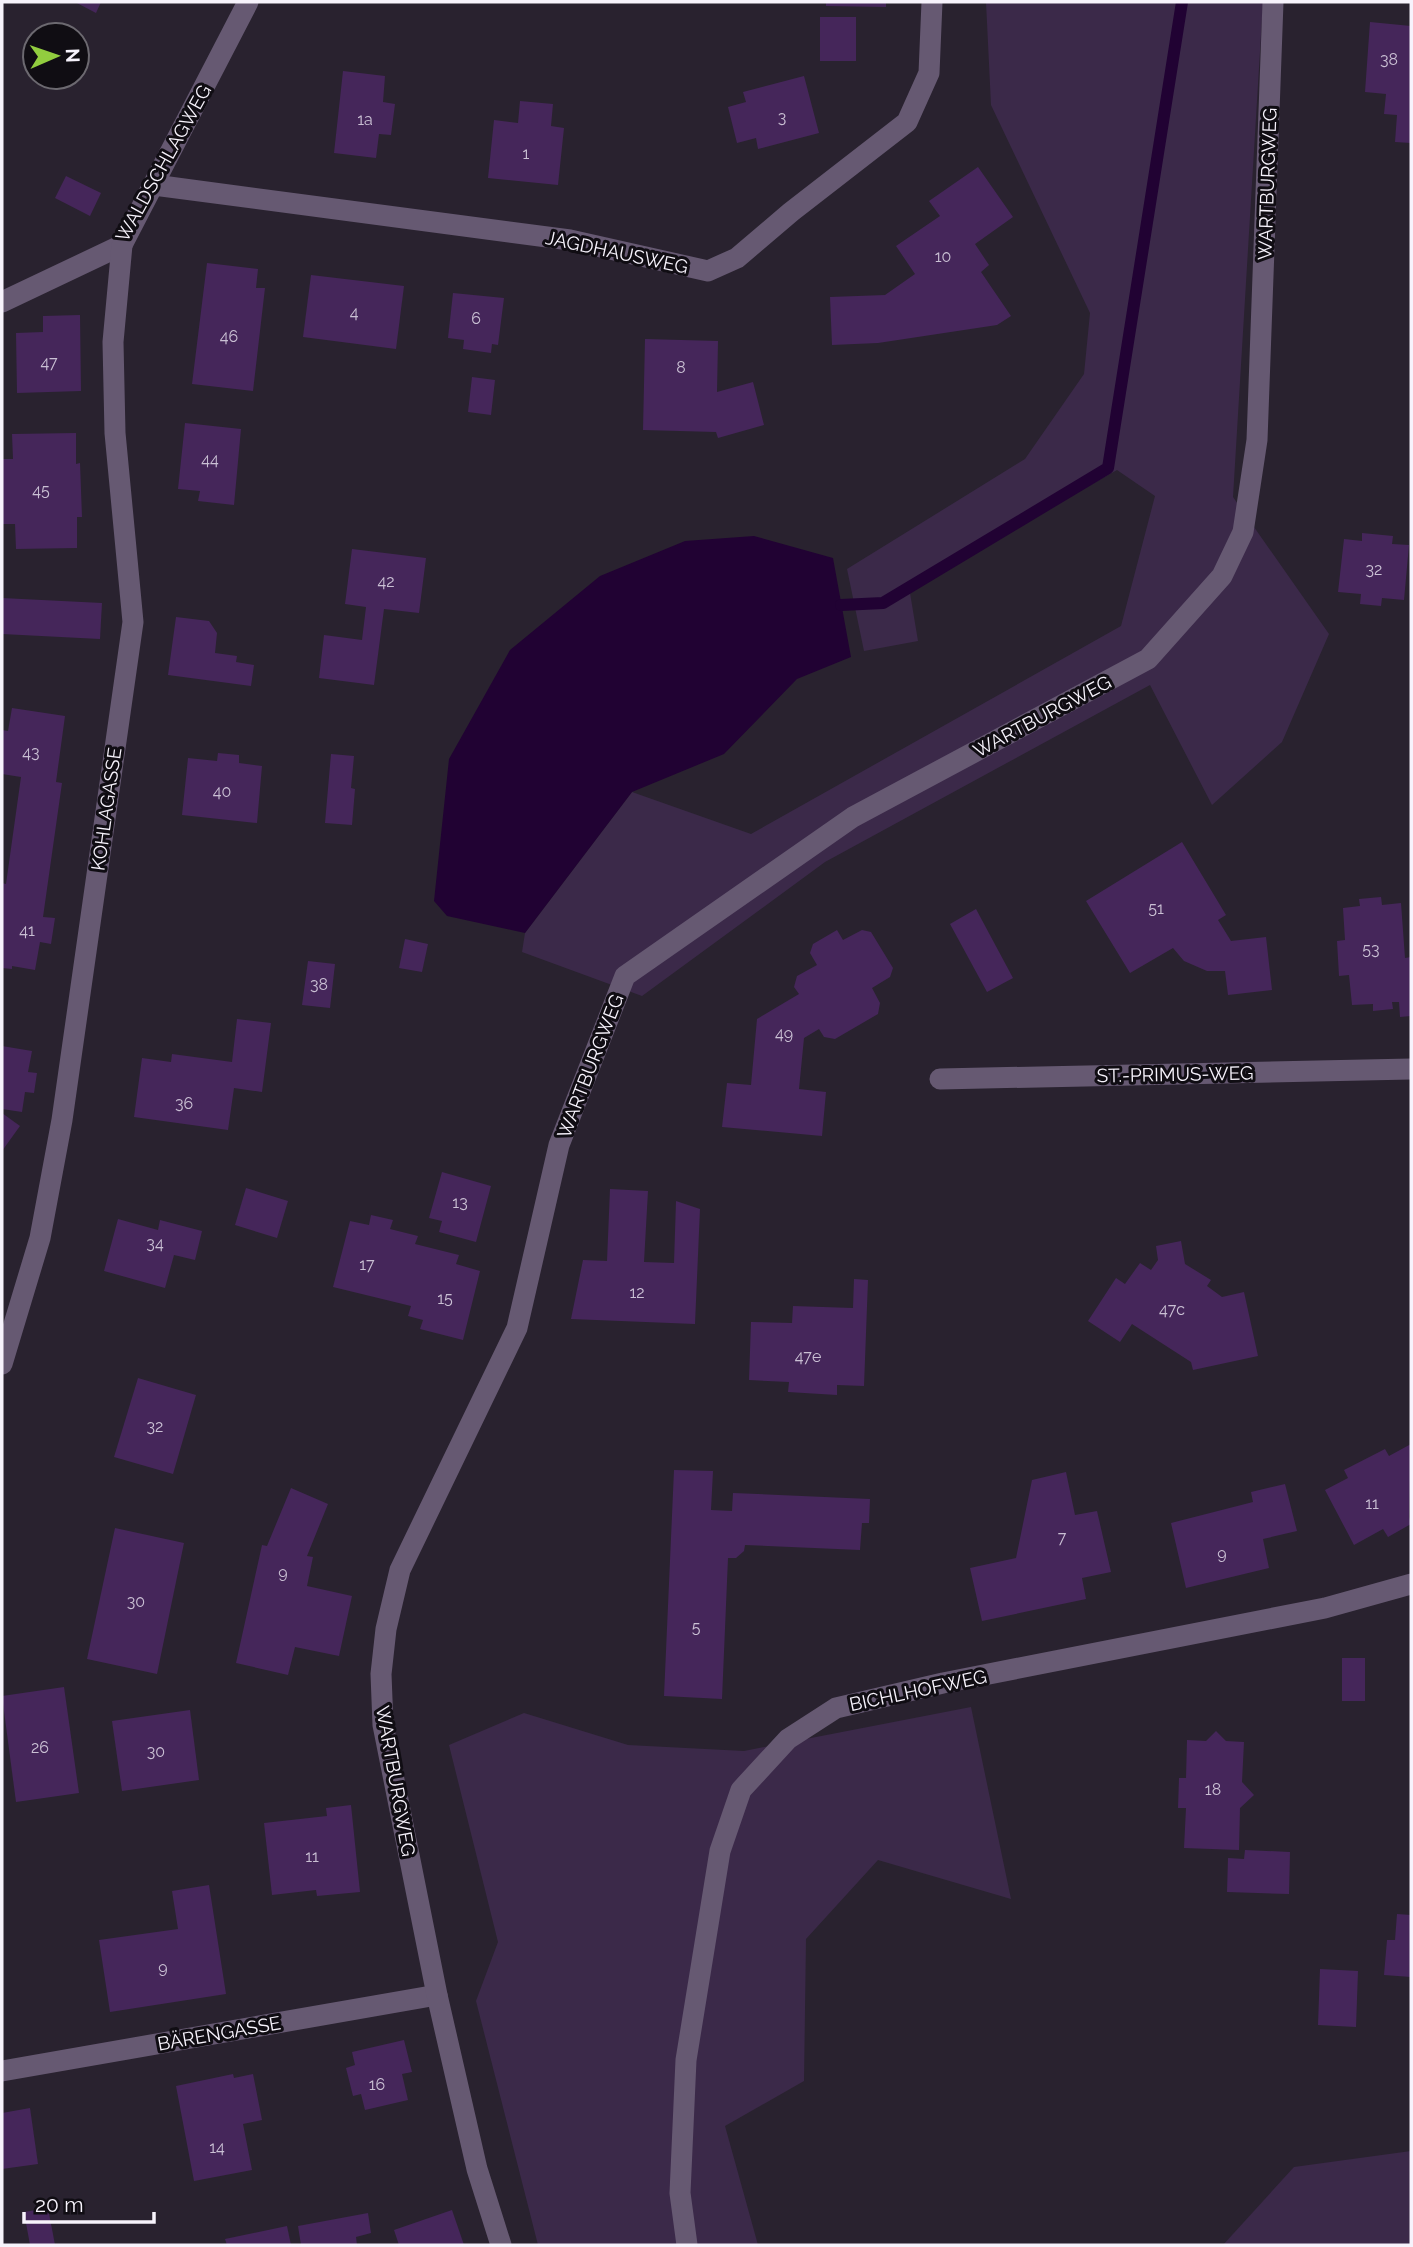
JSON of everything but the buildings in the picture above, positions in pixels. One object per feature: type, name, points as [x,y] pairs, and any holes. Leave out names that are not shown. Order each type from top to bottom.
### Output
[{"type":"street","name":"WALDSCHLAGWEG","points":[[2,302],[122,245],[248,2]]},
{"type":"street","name":"JAGDHAUSWEG","points":[[153,186],[570,240],[708,271],[737,258],[791,212],[907,122],[929,74],[932,2]]},
{"type":"street","name":"WARTBURGWEG","points":[[501,2245],[477,2169],[437,1995],[383,1726],[381,1674],[386,1629],[400,1570],[517,1328],[559,1145],[625,976],[853,817],[1148,659],[1223,576],[1243,532],[1257,440],[1273,2]]},
{"type":"street","name":"KOHLAGASSE","points":[[2,1364],[40,1238],[62,1120],[133,622],[115,433],[113,342],[122,245]]},
{"type":"street","name":"ST.-PRIMUS-WEG","points":[[940,1079],[1411,1069]]},
{"type":"street","name":"BICHLHOFWEG","points":[[687,2245],[680,2193],[686,2060],[720,1851],[741,1790],[788,1739],[836,1708],[956,1680],[1325,1608],[1411,1584]]},
{"type":"street","name":"BÄRENGASSE","points":[[2,2071],[437,1995]]},
{"type":"shaded area","points":[[986,2],[1263,2],[1233,497],[1329,634],[1282,742],[1212,805],[1150,685],[825,862],[642,996],[522,952],[525,933],[632,792],[751,834],[1121,626],[1155,496],[1117,470],[909,587],[918,641],[864,651],[847,569],[1025,459],[1084,374],[1090,313],[991,105]]},
{"type":"shaded area","points":[[754,536],[833,558],[851,657],[797,679],[724,754],[632,792],[525,933],[447,916],[434,901],[449,759],[510,650],[600,576],[685,541]]},
{"type":"shaded area","points":[[971,1707],[1011,1899],[878,1860],[806,1939],[804,2081],[725,2126],[758,2245],[538,2245],[476,2001],[498,1942],[449,1745],[524,1713],[628,1745],[744,1751]]},
{"type":"shaded area","points":[[1411,2151],[1411,2245],[1223,2245],[1294,2167]]},
{"type":"waterway","points":[[841,605],[883,603],[1108,468],[1182,2]]}]
